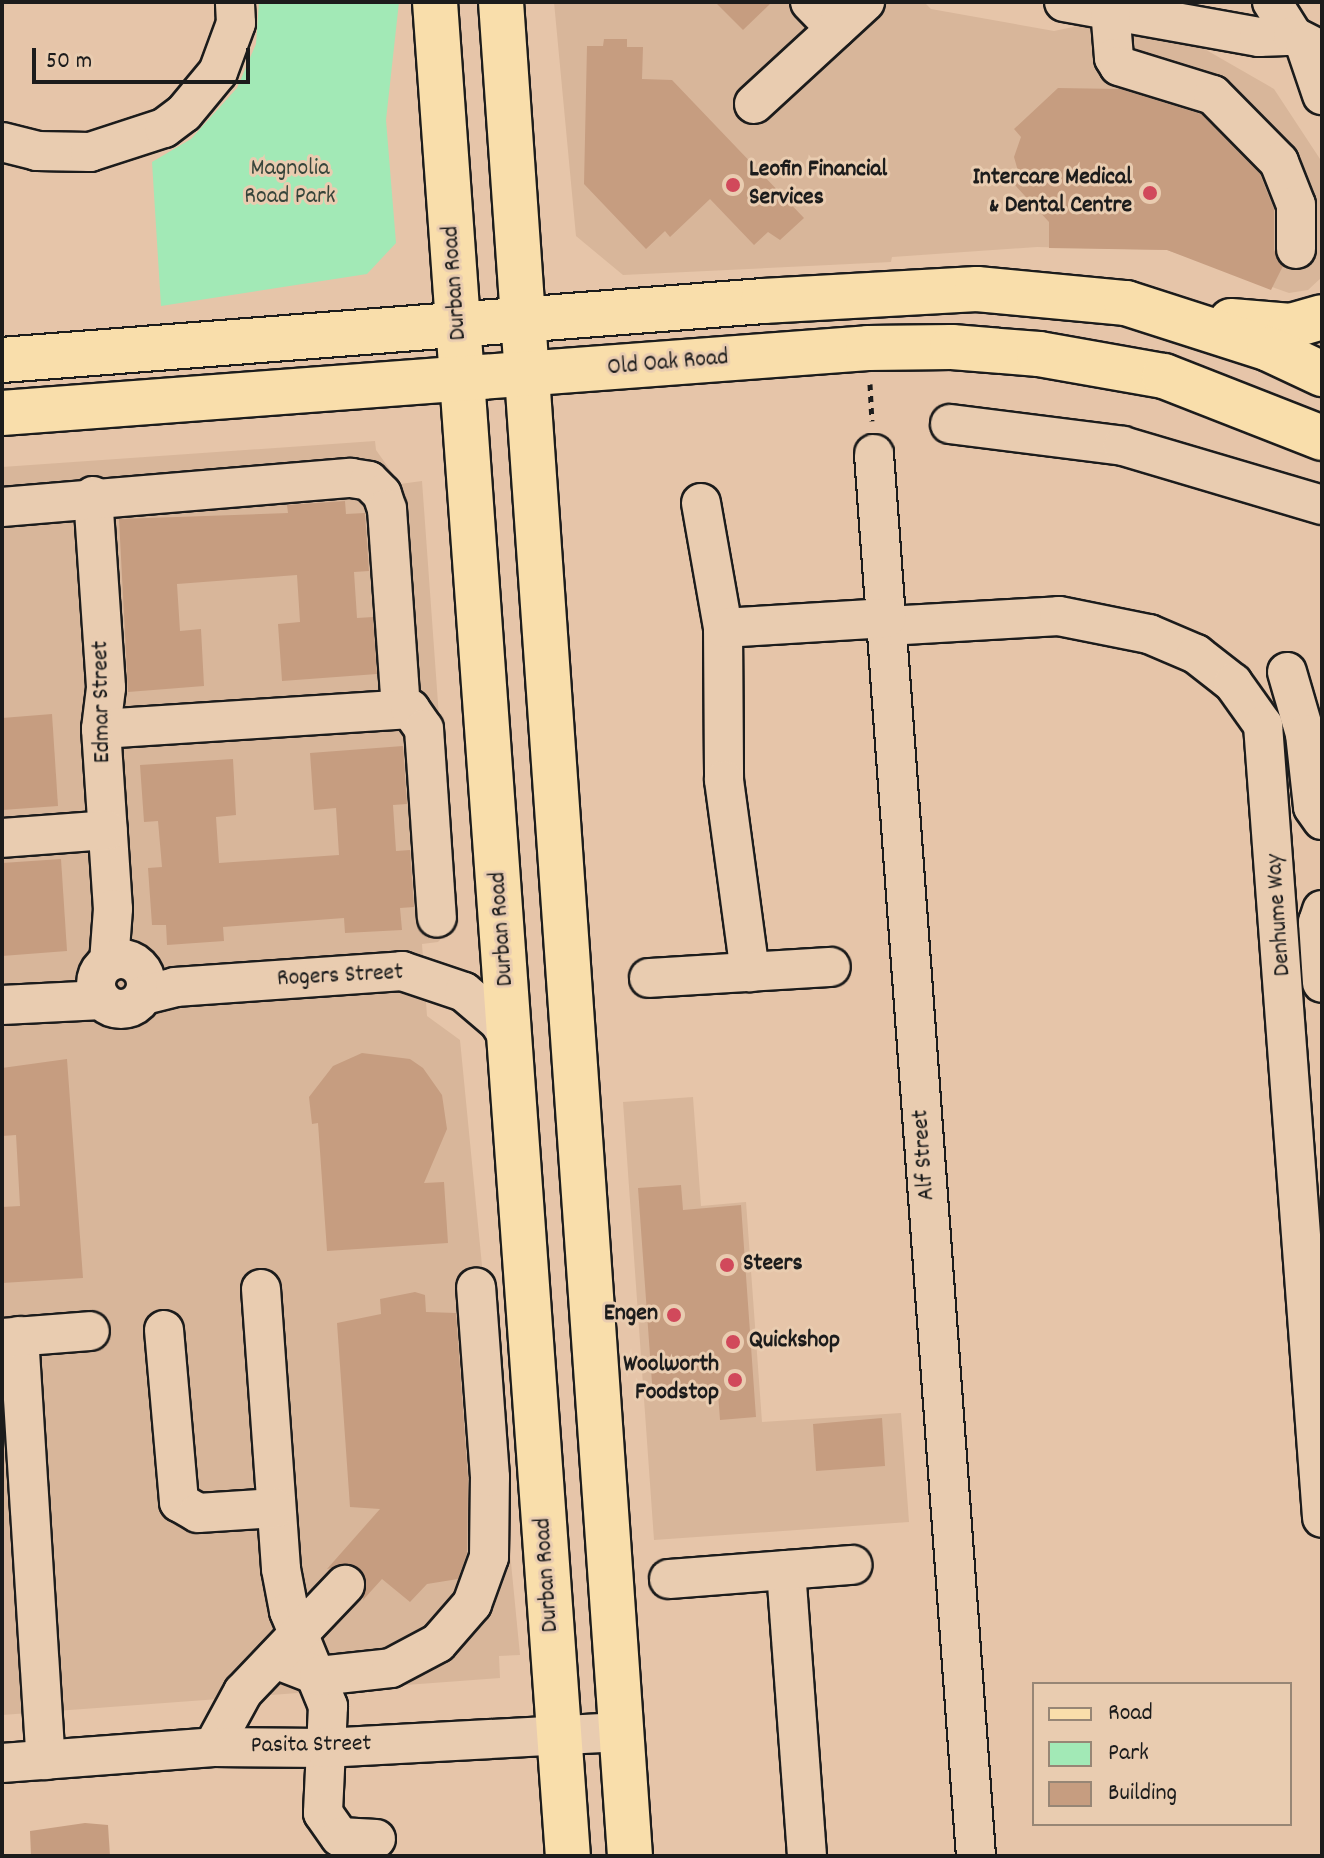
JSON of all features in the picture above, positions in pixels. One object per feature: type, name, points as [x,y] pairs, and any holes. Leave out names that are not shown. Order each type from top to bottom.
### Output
[{"type":"main road","name":"Durban Road","points":[[435,2],[568,1856]]},
{"type":"main road","points":[[501,2],[630,1856]]},
{"type":"main road","points":[[2,360],[977,289],[1093,298],[1165,313],[1275,326],[1322,317]]},
{"type":"main road","points":[[1165,313],[1269,349],[1322,374]]},
{"type":"main road","name":"Old Oak Road","points":[[2,413],[463,381],[868,348],[967,348],[1122,367],[1195,385],[1322,438]]},
{"type":"street","points":[[2,142],[37,151],[90,152],[164,128],[203,94],[218,72],[236,23],[235,2]]},
{"type":"street","points":[[810,2],[836,29]]},
{"type":"street","points":[[754,104],[865,2]]},
{"type":"street","points":[[1064,2],[1171,18],[1246,35],[1306,44]]},
{"type":"street","points":[[1171,18],[1222,2]]},
{"type":"street","points":[[1272,2],[1306,44],[1322,95]]},
{"type":"street","points":[[1110,9],[1114,58],[1119,66],[1213,95],[1279,162],[1296,205],[1296,249]]},
{"type":"street","points":[[950,424],[1123,446],[1322,505]]},
{"type":"street","name":"Alf Street","points":[[874,454],[976,1856]]},
{"type":"street","points":[[2,507],[93,496],[351,478],[369,481],[382,494],[387,509],[401,708]]},
{"type":"street","name":"Edmar Street","points":[[93,496],[106,688],[101,729],[113,909],[108,976]]},
{"type":"street","points":[[701,503],[723,628],[724,780],[750,972]]},
{"type":"street","name":"Denhume Way","points":[[723,628],[1059,616],[1149,634],[1196,654],[1233,683],[1263,725],[1322,1518]]},
{"type":"street","points":[[1287,672],[1305,734],[1313,807],[1322,820]]},
{"type":"street","points":[[101,729],[401,708],[417,714],[424,729],[437,918]]},
{"type":"street","points":[[2,838],[108,830]]},
{"type":"street","points":[[1322,910],[1322,983]]},
{"type":"street","points":[[649,978],[831,967]]},
{"type":"street","name":"Rogers Street","points":[[108,976],[141,969],[144,995],[175,987],[402,971],[464,992],[499,1022],[511,1042]]},
{"type":"street","points":[[17,1004],[108,976]]},
{"type":"street","points":[[319,1676],[373,1672],[423,1653],[451,1631],[479,1589],[489,1557],[490,1477],[476,1288]]},
{"type":"street","points":[[261,1289],[287,1646],[319,1676],[328,1706],[324,1748],[326,1822],[340,1837],[367,1845]]},
{"type":"street","points":[[164,1330],[179,1502],[198,1513],[276,1508]]},
{"type":"street","points":[[46,1760],[11,1337],[90,1331]]},
{"type":"street","points":[[669,1579],[852,1565]]},
{"type":"street","points":[[786,1570],[807,1856]]},
{"type":"street","points":[[213,1747],[235,1703],[345,1585]]},
{"type":"street","name":"Pasita Street","points":[[2,1763],[213,1747],[324,1748],[621,1732]]},
{"type":"path","points":[[868,348],[874,454]]},
{"type":"shaded area","points":[[554,2],[865,2],[875,13],[888,2],[924,2],[931,9],[1054,31],[1078,26],[1201,47],[1274,89],[1320,159],[1322,277],[1308,290],[1289,293],[1167,250],[1037,247],[892,257],[891,262],[623,275],[576,236]]},
{"type":"shaded area","points":[[375,441],[376,450],[400,484],[422,481],[454,925],[438,942],[422,944],[427,1016],[460,1040],[520,1655],[499,1656],[500,1678],[2,1715],[2,467]]},
{"type":"shaded area","points":[[693,1097],[701,1206],[746,1202],[762,1422],[901,1413],[909,1522],[654,1540],[623,1102]]},
{"type":"green space","name":"Magnolia Road Park","points":[[259,2],[399,2],[386,120],[396,243],[367,274],[161,306],[152,162],[191,139],[237,88],[256,44]]},
{"type":"building","points":[[715,2],[772,2],[743,30]]},
{"type":"building","points":[[604,39],[627,39],[627,47],[643,47],[642,79],[672,80],[804,218],[780,240],[768,232],[754,245],[710,199],[670,237],[665,231],[646,249],[584,184],[587,46],[603,46]]},
{"type":"building","name":"Intercare Medical & Dental Centre","points":[[1058,88],[1120,89],[1201,114],[1260,174],[1274,209],[1274,250],[1283,266],[1271,290],[1167,250],[1049,248],[1049,222],[1014,184],[1020,178],[1014,157],[1021,137],[1014,129]]},
{"type":"building","points":[[345,501],[346,514],[365,513],[369,571],[354,572],[357,618],[373,617],[377,674],[282,681],[278,624],[300,622],[297,575],[177,584],[180,631],[201,629],[204,686],[128,692],[119,519],[288,513],[287,505]]},
{"type":"building","points":[[52,714],[58,806],[2,810],[2,718]]},
{"type":"building","points":[[403,746],[407,804],[393,805],[396,851],[410,850],[414,907],[400,908],[402,930],[345,933],[344,918],[223,927],[224,941],[167,945],[166,925],[152,925],[148,868],[162,867],[158,821],[144,822],[140,765],[233,759],[236,815],[216,817],[219,863],[339,855],[336,808],[314,810],[310,753]]},
{"type":"building","points":[[61,859],[67,951],[2,956],[2,863]]},
{"type":"building","points":[[362,1053],[410,1059],[423,1068],[442,1095],[447,1129],[424,1183],[444,1182],[448,1243],[327,1251],[318,1123],[312,1124],[309,1097],[333,1066]]},
{"type":"building","points":[[67,1059],[83,1278],[2,1283],[2,1207],[20,1206],[16,1135],[2,1136],[2,1068]]},
{"type":"building","points":[[681,1185],[683,1210],[741,1205],[756,1417],[720,1420],[718,1393],[653,1397],[638,1188]]},
{"type":"building","points":[[415,1292],[425,1295],[426,1312],[456,1313],[468,1478],[467,1553],[458,1579],[427,1584],[410,1602],[382,1579],[363,1600],[366,1580],[360,1569],[349,1564],[327,1569],[380,1509],[350,1507],[337,1323],[381,1314],[380,1299]]},
{"type":"building","points":[[882,1418],[885,1466],[816,1471],[813,1424]]},
{"type":"building","points":[[85,1823],[108,1825],[110,1856],[31,1856],[30,1831]]},
{"type":"place","name":"Leofin Financial Services","points":[[733,185]]},
{"type":"place","name":"Intercare Medical & Dental Centre","points":[[1150,193]]},
{"type":"place","name":"Steers","points":[[727,1265]]},
{"type":"place","name":"Engen","points":[[674,1315]]},
{"type":"place","name":"Quickshop","points":[[733,1342]]},
{"type":"place","name":"Woolworth Foodstop","points":[[735,1380]]}]
